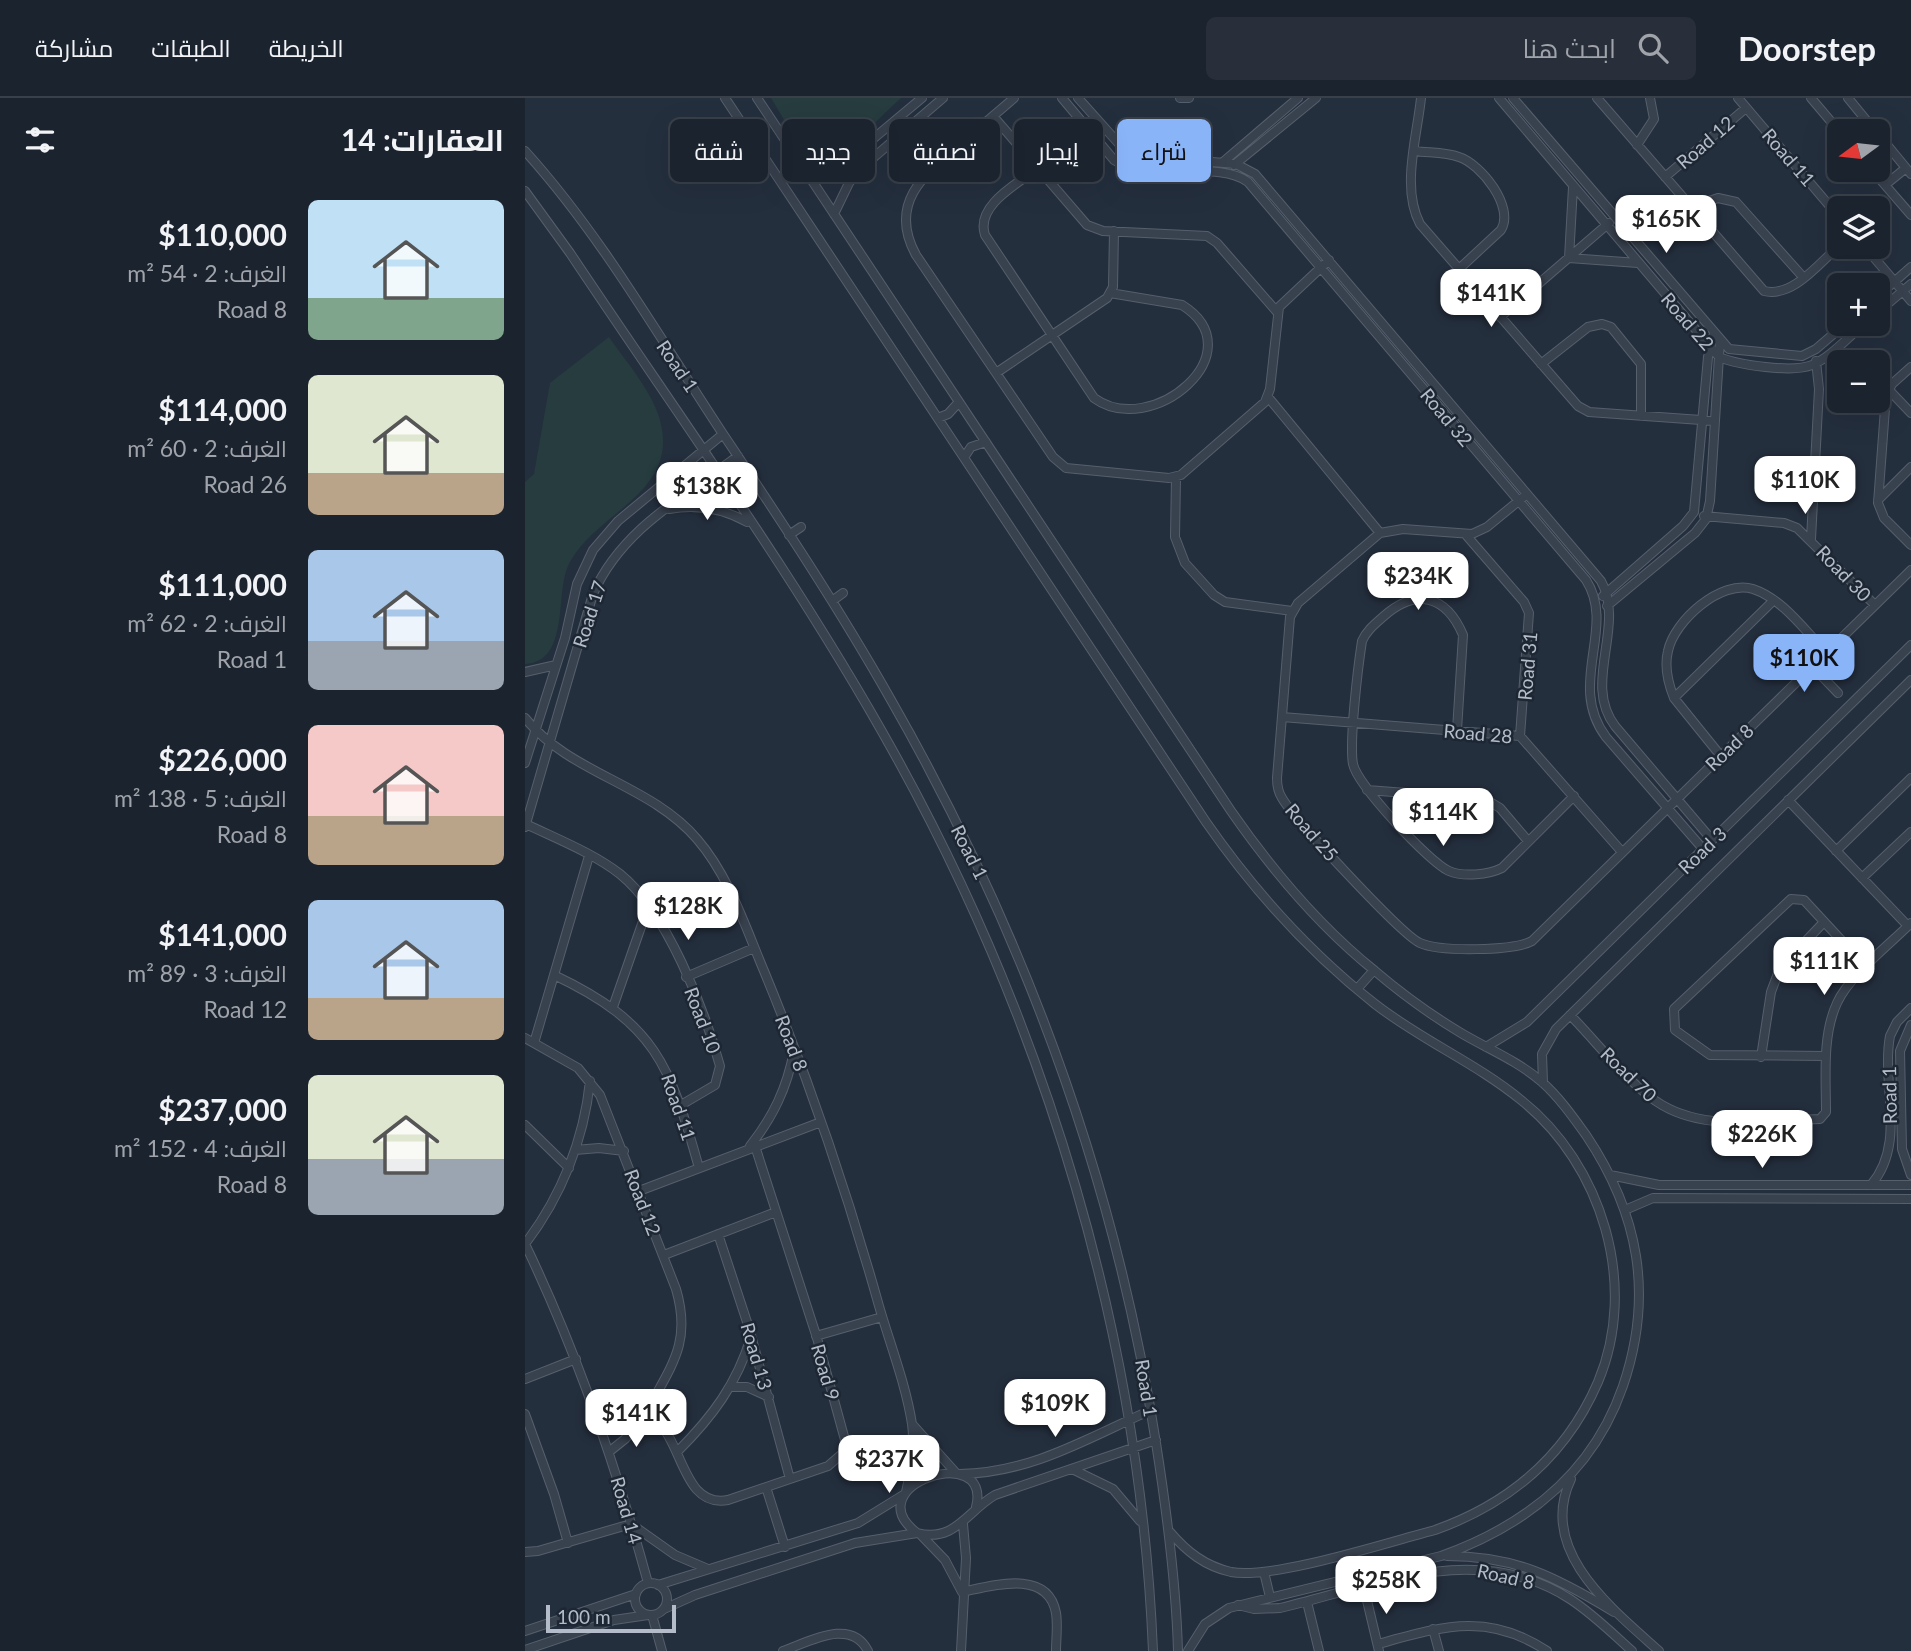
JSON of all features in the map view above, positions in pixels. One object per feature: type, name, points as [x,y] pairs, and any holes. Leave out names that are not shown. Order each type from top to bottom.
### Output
[{"type":"street","points":[[725,98],[1218,840],[1289,926],[1357,989],[1421,1037],[1519,1098],[1546,1122],[1568,1150],[1596,1199],[1611,1253],[1614,1313],[1601,1375],[1572,1432],[1553,1457],[1509,1495],[1461,1521],[1435,1530],[1264,1572],[1234,1573],[1216,1567],[1198,1559],[1170,1532]]},
{"type":"street","points":[[757,98],[782,136]]},
{"type":"street","points":[[875,137],[922,98]]},
{"type":"street","points":[[834,214],[849,183],[859,170],[943,98]]},
{"type":"street","points":[[1014,98],[922,178],[909,202],[906,215],[909,242],[1053,457],[1066,468],[1176,477],[1261,407],[1268,397],[1277,312],[1287,297],[1329,260]]},
{"type":"street","name":"Road 32","points":[[1062,98],[1117,162]]},
{"type":"street","points":[[1078,98],[1129,155],[1236,163]]},
{"type":"street","points":[[1180,98],[1189,98]]},
{"type":"street","points":[[1211,172],[1298,98]]},
{"type":"street","points":[[1224,174],[1316,98]]},
{"type":"street","points":[[1421,98],[1411,187],[1414,212],[1541,364],[1584,410],[1715,421]]},
{"type":"street","name":"Road 22","points":[[1499,98],[1719,357],[1735,363],[1796,368],[1817,362]]},
{"type":"street","name":"Road 22","points":[[1513,98],[1729,349],[1795,357],[1813,351]]},
{"type":"street","points":[[1597,98],[1764,291],[1781,293],[1827,257]]},
{"type":"street","points":[[1637,145],[1654,119],[1650,98]]},
{"type":"street","name":"Road 11","points":[[1738,98],[1827,203]]},
{"type":"street","points":[[1811,98],[1829,119]]},
{"type":"street","points":[[1848,98],[1865,119]]},
{"type":"street","name":"Road 12","points":[[1665,177],[1746,107]]},
{"type":"street","points":[[993,116],[1014,140]]},
{"type":"street","points":[[1885,185],[1908,171],[1890,150]]},
{"type":"street","name":"Road 1","points":[[525,151],[587,230],[832,601],[920,752],[987,884],[1029,981],[1066,1080],[1109,1215],[1134,1313],[1170,1532],[1178,1651]]},
{"type":"street","points":[[1415,151],[1466,160],[1483,177],[1506,208],[1505,223],[1501,230],[1459,269]]},
{"type":"street","name":"Road 32","points":[[1236,163],[1255,174],[1595,573],[1609,604],[1602,690],[1604,709],[1615,726],[1712,840]]},
{"type":"street","name":"Road 32","points":[[1211,173],[1237,176],[1248,183],[1587,580],[1596,601],[1597,614],[1588,689],[1591,709],[1607,737],[1703,849]]},
{"type":"street","points":[[813,182],[1242,828],[1303,903],[1374,970],[1439,1019],[1543,1083],[1580,1126],[1610,1175],[1625,1210],[1638,1271],[1638,1319],[1633,1345],[1621,1391],[1606,1426],[1573,1473],[1526,1515],[1499,1532],[1441,1556],[1237,1605],[1220,1612],[1205,1624],[1188,1651]]},
{"type":"street","points":[[996,373],[1052,335],[1110,293],[1182,305],[1191,310],[1204,327],[1208,347],[1204,363],[1171,398],[1147,407],[1101,402],[1090,393],[1052,335],[983,230],[985,214],[990,207],[1021,182]]},
{"type":"street","points":[[1050,182],[1087,225],[1098,230],[1206,236],[1217,243],[1277,312]]},
{"type":"street","points":[[1882,182],[1911,215]]},
{"type":"street","points":[[1569,258],[1573,187]]},
{"type":"street","name":"Road 1","points":[[525,191],[571,253],[833,650],[895,755],[993,957],[1036,1069],[1080,1203],[1113,1335],[1142,1524],[1153,1651]]},
{"type":"street","points":[[1691,208],[1718,198],[1736,202],[1803,278]]},
{"type":"street","points":[[1500,317],[1616,218]]},
{"type":"street","points":[[1110,293],[1114,232]]},
{"type":"street","points":[[1569,258],[1638,263]]},
{"type":"street","points":[[1875,259],[1911,301]]},
{"type":"street","points":[[1890,285],[1911,267]]},
{"type":"street","points":[[1890,302],[1911,284]]},
{"type":"street","points":[[1541,364],[1588,327],[1602,324],[1611,327],[1641,364],[1640,416]]},
{"type":"street","points":[[1596,601],[1693,515],[1697,504],[1709,347],[1714,333]]},
{"type":"street","points":[[1811,539],[1819,389],[1817,362],[1813,351],[1831,336]]},
{"type":"street","points":[[1817,362],[1849,336]]},
{"type":"street","points":[[1597,614],[1695,533],[1706,516],[1720,340]]},
{"type":"street","points":[[1890,387],[1911,367]]},
{"type":"street","points":[[1890,391],[1911,413]]},
{"type":"street","points":[[1268,397],[1380,533]]},
{"type":"street","points":[[938,418],[948,414],[959,402]]},
{"type":"street","points":[[1884,413],[1878,500],[1884,518],[1911,545]]},
{"type":"street","name":"Road 17","points":[[525,764],[556,665],[577,584],[593,550],[618,520],[723,434]]},
{"type":"street","points":[[965,456],[971,447],[986,442]]},
{"type":"street","name":"Road 17","points":[[525,826],[551,745],[593,594],[602,574],[629,537],[738,456]]},
{"type":"street","points":[[1878,500],[1911,467]]},
{"type":"street","points":[[1176,477],[1175,537],[1185,563],[1214,595],[1225,602],[1292,611],[1380,533],[1403,529],[1467,535],[1487,527],[1527,494]]},
{"type":"street","points":[[666,509],[710,508],[736,515],[751,524]]},
{"type":"street","name":"Road 30","points":[[1693,515],[1790,525],[1811,539],[1875,605]]},
{"type":"street","points":[[789,536],[801,527]]},
{"type":"street","name":"Road 31","points":[[1467,535],[1524,603],[1529,613],[1520,736]]},
{"type":"street","name":"Road 8","points":[[1676,798],[1911,570]]},
{"type":"street","points":[[1720,755],[1674,698],[1667,677],[1667,652],[1679,627],[1728,590],[1746,587],[1774,600],[1826,652]]},
{"type":"street","points":[[832,601],[843,593]]},
{"type":"street","points":[[1457,730],[1463,635],[1443,608],[1421,597],[1408,599],[1395,606],[1364,636],[1353,763],[1367,790],[1438,864],[1454,872],[1497,870],[1574,796]]},
{"type":"street","points":[[1674,698],[1774,600]]},
{"type":"street","name":"Road 25","points":[[1292,611],[1276,778],[1283,800],[1385,911],[1420,943],[1435,947],[1510,947],[1525,944],[1538,936],[1676,798]]},
{"type":"street","name":"Road 3","points":[[1486,1047],[1527,1022],[1911,645]]},
{"type":"street","points":[[525,672],[556,665]]},
{"type":"street","points":[[1812,666],[1838,693]]},
{"type":"street","name":"Road 3","points":[[1543,1083],[1541,1064],[1545,1045],[1570,1015],[1911,680]]},
{"type":"street","name":"Road 28","points":[[1282,717],[1520,736],[1622,852]]},
{"type":"street","name":"Road 8","points":[[525,719],[551,745],[642,794],[683,824],[717,866],[795,1049],[821,1122],[882,1317],[912,1424],[911,1465],[905,1493]]},
{"type":"street","points":[[1836,851],[1911,778]]},
{"type":"street","points":[[1367,790],[1485,799],[1496,804],[1528,841]]},
{"type":"street","points":[[1788,800],[1910,925],[1837,1003],[1826,1056],[1717,1056],[1699,1049],[1675,1030],[1674,1009],[1787,901],[1804,900],[1867,968]]},
{"type":"street","name":"Road 10","points":[[525,826],[617,872],[649,904],[670,939],[720,1066],[715,1085],[708,1092],[681,1105]]},
{"type":"street","points":[[1862,878],[1911,832]]},
{"type":"street","points":[[534,1043],[589,856]]},
{"type":"street","points":[[613,1007],[649,904]]},
{"type":"street","points":[[1761,1057],[1771,992],[1780,968],[1824,922]]},
{"type":"street","points":[[687,977],[754,948]]},
{"type":"street","points":[[1357,989],[1374,970]]},
{"type":"street","name":"Road 11","points":[[554,975],[613,1007],[656,1051],[681,1105],[699,1168]]},
{"type":"street","name":"Road 1","points":[[1871,1185],[1884,1167],[1890,1146],[1890,1036],[1897,1022],[1911,1008]]},
{"type":"street","name":"Road 70","points":[[1570,1015],[1646,1092],[1675,1111],[1711,1121],[1823,1117],[1826,1056]]},
{"type":"street","name":"Road 1","points":[[1911,1025],[1900,1051],[1906,1118],[1902,1149],[1911,1175]]},
{"type":"street","name":"Road 12","points":[[525,1038],[563,1057],[590,1081],[606,1107],[664,1255],[682,1309],[683,1327],[675,1359],[653,1400]]},
{"type":"street","points":[[752,1147],[784,1092],[795,1049]]},
{"type":"street","points":[[525,1244],[550,1208],[569,1168],[586,1116],[590,1081]]},
{"type":"street","points":[[639,1191],[821,1122]]},
{"type":"street","points":[[525,1125],[569,1168]]},
{"type":"street","name":"Road 9","points":[[661,1425],[678,1451],[692,1485],[708,1499],[728,1500],[834,1463],[845,1447],[816,1336],[752,1147]]},
{"type":"street","points":[[575,1150],[624,1151]]},
{"type":"street","points":[[1610,1175],[1659,1185],[1911,1185]]},
{"type":"street","points":[[1625,1210],[1653,1198],[1911,1199]]},
{"type":"street","points":[[664,1255],[776,1212]]},
{"type":"street","name":"Road 13","points":[[718,1234],[769,1397],[790,1479]]},
{"type":"street","name":"Road 14","points":[[525,1244],[576,1359],[610,1451],[648,1583]]},
{"type":"street","points":[[816,1336],[882,1317]]},
{"type":"street","points":[[678,1451],[713,1414],[731,1387],[751,1336]]},
{"type":"street","points":[[525,1379],[576,1359]]},
{"type":"street","points":[[731,1387],[747,1387],[769,1397]]},
{"type":"street","points":[[653,1400],[663,1408],[665,1417],[661,1425],[652,1430],[638,1423],[635,1414],[639,1405],[653,1400]]},
{"type":"street","points":[[525,1631],[636,1594],[648,1583],[658,1585],[858,1523],[929,1477],[993,1472],[1031,1463],[1077,1446],[1151,1410]]},
{"type":"street","points":[[525,1414],[554,1494],[568,1543]]},
{"type":"street","points":[[610,1451],[625,1439],[638,1423]]},
{"type":"street","name":"Road 8","points":[[912,1424],[957,1474]]},
{"type":"street","points":[[525,1650],[623,1617],[650,1615],[695,1595],[855,1543],[919,1534],[943,1534],[963,1524],[976,1507],[1006,1491],[1156,1440]]},
{"type":"street","points":[[1072,1469],[1113,1489],[1142,1524]]},
{"type":"street","points":[[1573,1473],[1562,1504],[1563,1537],[1576,1563],[1619,1615],[1659,1651]]},
{"type":"street","points":[[957,1474],[975,1486],[976,1507]]},
{"type":"street","points":[[766,1487],[785,1547]]},
{"type":"street","points":[[905,1493],[902,1514],[944,1560],[962,1592]]},
{"type":"street","points":[[525,1552],[568,1543],[631,1524],[675,1555],[709,1569]]},
{"type":"street","points":[[961,1651],[965,1569],[963,1524]]},
{"type":"street","points":[[1441,1556],[1502,1559],[1531,1567],[1559,1579],[1619,1615]]},
{"type":"street","name":"Road 8","points":[[1237,1605],[1272,1609],[1457,1568],[1506,1572],[1535,1581],[1571,1599],[1632,1651]]},
{"type":"street","points":[[1264,1572],[1270,1597]]},
{"type":"street","points":[[962,1592],[1019,1582],[1044,1592],[1056,1612],[1056,1651]]},
{"type":"street","points":[[658,1585],[667,1597],[664,1609]]},
{"type":"street","points":[[1364,1588],[1378,1647],[1433,1629],[1484,1625],[1514,1633],[1547,1651]]},
{"type":"street","points":[[636,1594],[638,1609],[650,1615],[662,1651]]},
{"type":"street","points":[[1307,1602],[1319,1651]]},
{"type":"street","points":[[1433,1629],[1439,1651]]},
{"type":"street","points":[[783,1651],[838,1632],[857,1637],[868,1651]]},
{"type":"green space","points":[[771,98],[901,98],[875,122],[875,119],[783,119]]},
{"type":"green space","points":[[609,337],[645,387],[658,415],[663,444],[659,463],[651,480],[638,494],[592,534],[579,549],[564,578],[559,625],[549,652],[539,660],[525,664],[525,482],[534,474],[550,383]]}]
